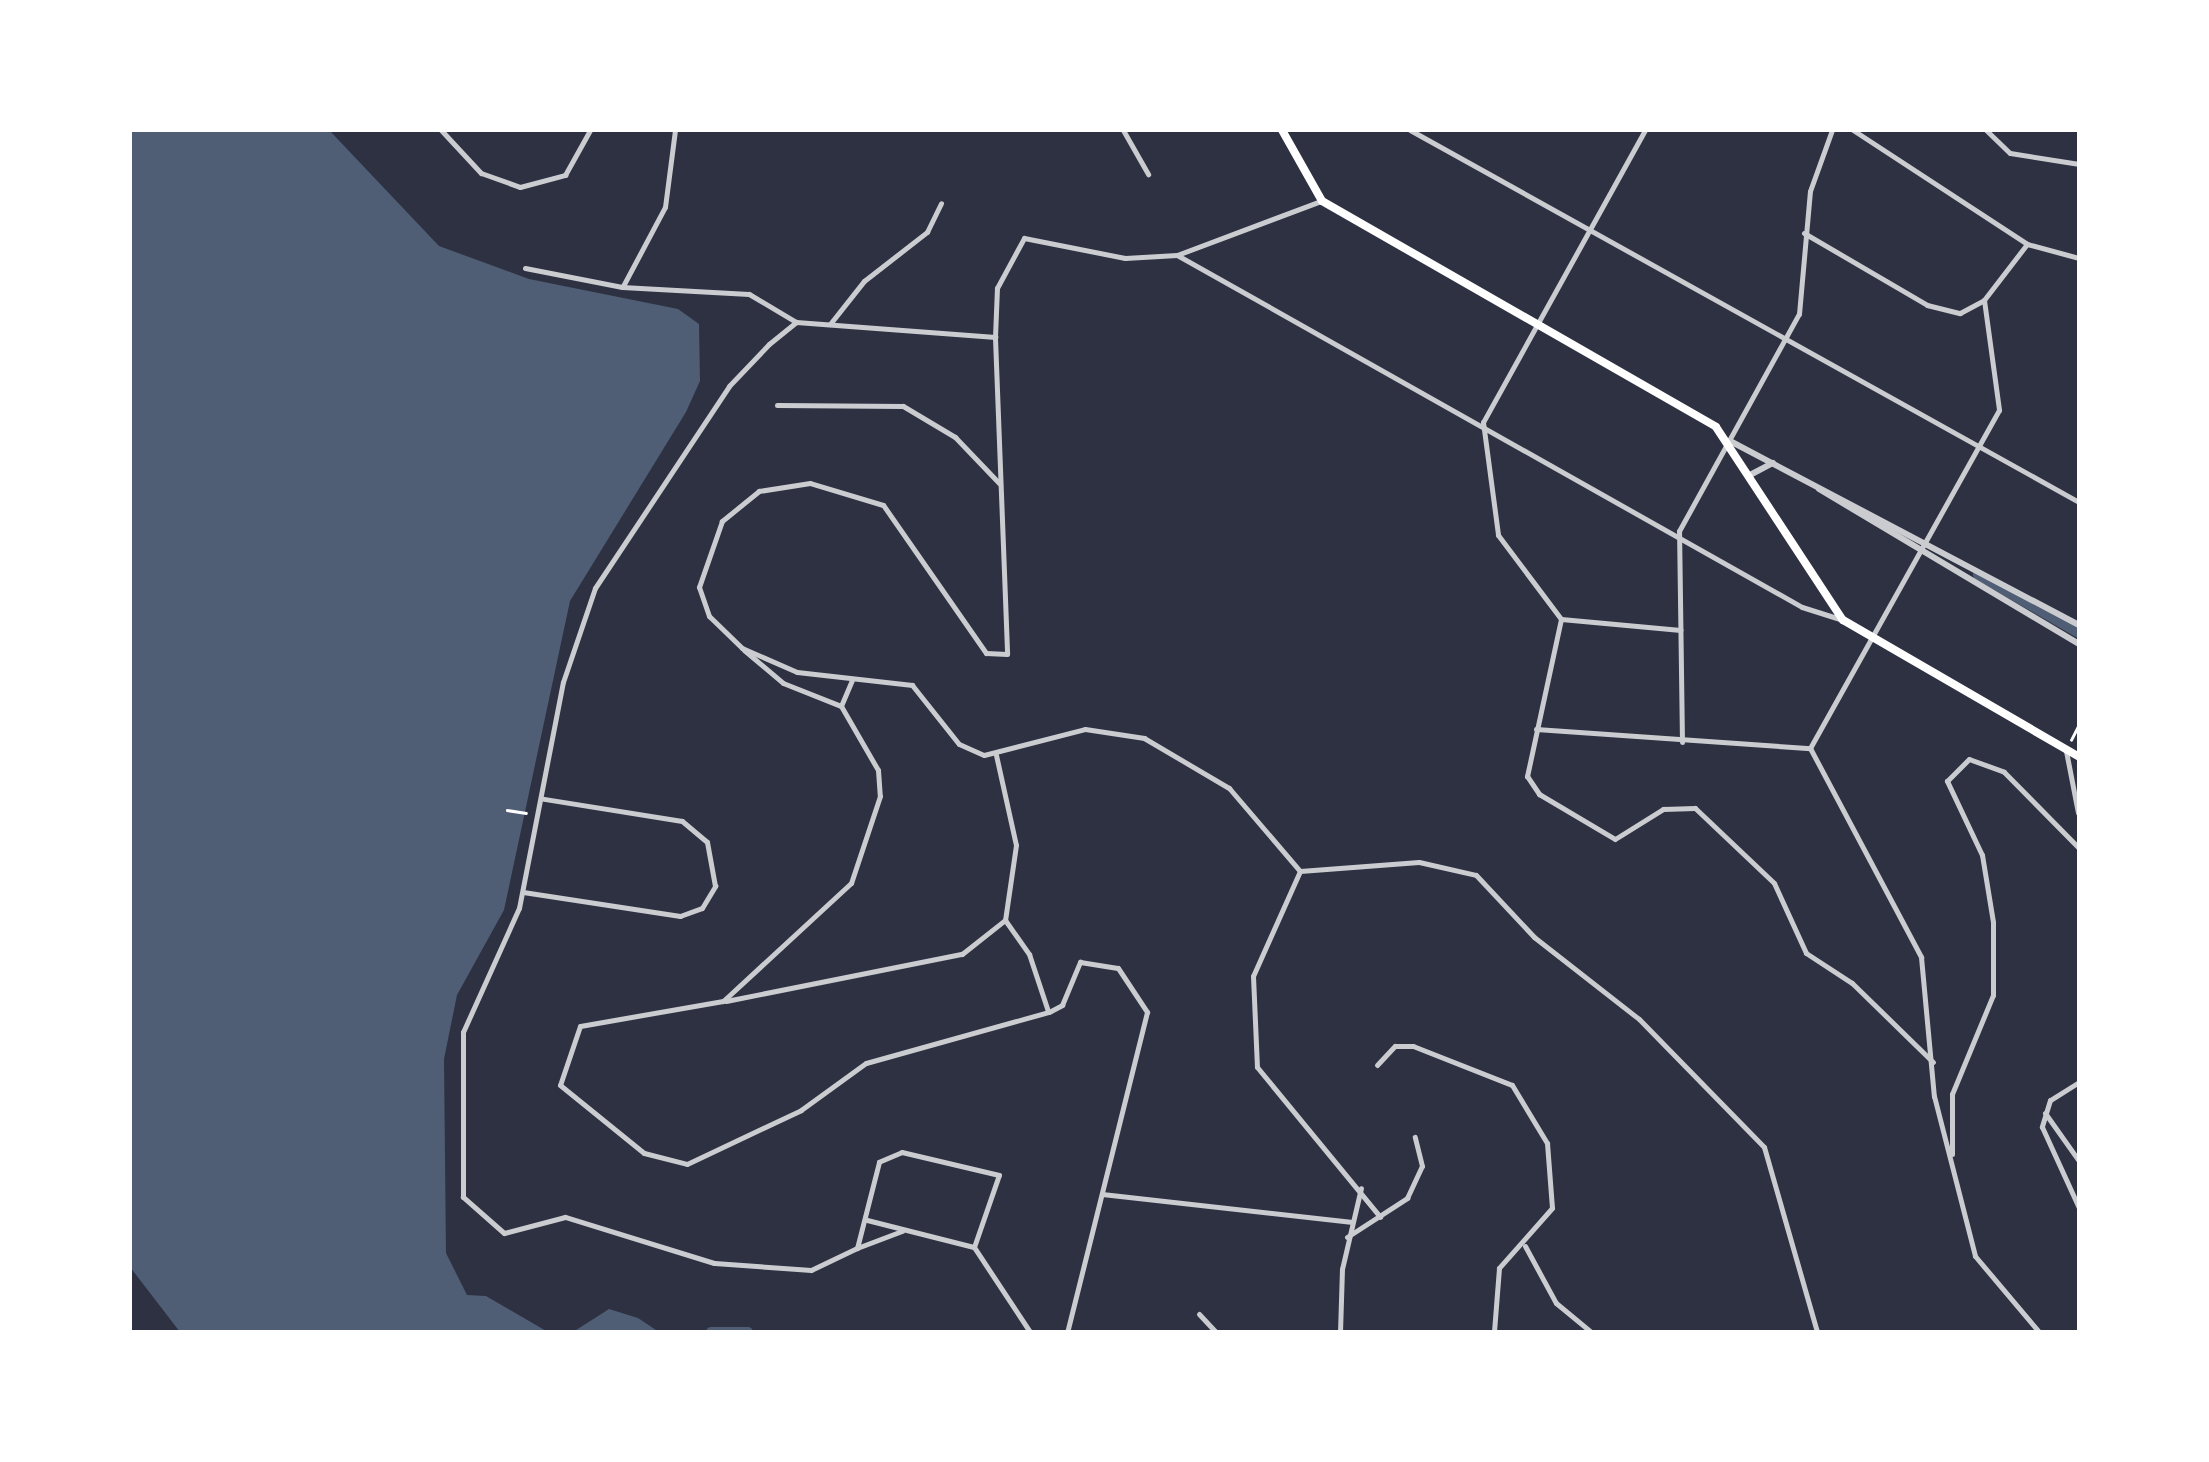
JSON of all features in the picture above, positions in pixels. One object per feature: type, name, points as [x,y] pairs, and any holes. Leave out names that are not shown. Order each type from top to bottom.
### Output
[{"type":"main road","points":[[1282,130],[1322,201],[1728,439],[1843,620],[1869,641],[2079,757]]},
{"type":"street","points":[[441,130],[480,173],[520,187],[564,175],[590,130]]},
{"type":"street","points":[[622,286],[665,206],[675,130]]},
{"type":"street","points":[[1123,130],[1148,174]]},
{"type":"street","points":[[1410,130],[2079,502]]},
{"type":"street","points":[[1645,130],[1483,422],[1498,535],[1561,619],[1680,630]]},
{"type":"street","points":[[1682,742],[1679,531],[1788,337],[1804,298],[1804,233],[1832,130]]},
{"type":"street","points":[[1854,130],[2027,244],[2079,258]]},
{"type":"street","points":[[1986,130],[2010,153],[2079,164]]},
{"type":"street","points":[[723,1002],[810,930],[862,864],[877,824],[878,770],[841,706],[783,683],[709,616],[699,586],[704,559],[722,521],[759,491],[810,483],[883,505],[902,526],[986,653],[1000,658],[1012,612],[1002,485],[996,288],[1024,238],[1125,258],[1177,255],[1238,224],[1322,201]]},
{"type":"street","points":[[830,324],[864,281],[928,232],[941,202]]},
{"type":"street","points":[[1804,233],[1927,304],[1960,314],[1984,300],[2027,244]]},
{"type":"street","points":[[1177,255],[1679,531],[1802,607],[1843,620]]},
{"type":"street","points":[[525,268],[622,286],[749,294],[796,322],[995,337]]},
{"type":"street","points":[[1810,748],[1980,448],[2000,393],[1984,300]]},
{"type":"street","points":[[796,322],[730,386],[595,588],[563,682],[524,892],[463,1032],[462,1188],[467,1204],[511,1235],[565,1217],[664,1251],[780,1273],[831,1265],[857,1248],[905,1230]]},
{"type":"street","points":[[777,405],[903,406],[955,436],[1002,485]]},
{"type":"street","points":[[1728,439],[2079,625]]},
{"type":"street","points":[[1750,475],[1774,462]]},
{"type":"street","points":[[1818,488],[1922,545],[2079,644]]},
{"type":"street","points":[[1561,619],[1526,769],[1539,794],[1615,839],[1663,809],[1695,808],[1774,884],[1806,953],[1852,982],[1933,1062]]},
{"type":"street","points":[[742,648],[797,672],[912,685],[960,744],[996,755],[1085,729],[1144,738],[1229,788],[1300,871]]},
{"type":"street","points":[[841,706],[852,680]]},
{"type":"street","points":[[1536,729],[1810,748]]},
{"type":"street","points":[[1810,748],[1921,957],[1933,1062],[1975,1256],[2038,1332]]},
{"type":"street","points":[[2066,751],[2078,813]]},
{"type":"street","points":[[996,755],[1016,845],[1005,920],[962,954],[580,1026],[560,1085],[644,1153],[687,1164],[801,1110],[866,1063],[1049,1012],[1085,960],[1118,968],[1144,1002],[1067,1332]]},
{"type":"street","points":[[1952,1162],[1952,1094],[1994,996],[1993,922],[1982,855],[1947,782],[1969,759],[2004,772],[2079,848]]},
{"type":"street","points":[[524,892],[680,916],[702,908],[715,886],[707,842],[682,820],[543,798]]},
{"type":"street","points":[[1300,871],[1419,862],[1454,867],[1499,892],[1528,932],[1639,1019],[1764,1147],[1817,1332]]},
{"type":"street","points":[[1300,871],[1253,976],[1251,1040],[1278,1100],[1361,1188],[1380,1217]]},
{"type":"street","points":[[1005,920],[1029,954],[1049,1012]]},
{"type":"street","points":[[1377,1065],[1395,1046],[1413,1046],[1527,1100],[1554,1178],[1552,1208],[1526,1246],[1494,1280],[1494,1332]]},
{"type":"street","points":[[2079,1082],[2044,1111],[2042,1128],[2079,1208]]},
{"type":"street","points":[[2044,1111],[2079,1161]]},
{"type":"street","points":[[1347,1237],[1380,1217],[1419,1181],[1415,1137]]},
{"type":"street","points":[[857,1248],[879,1162],[891,1152],[974,1167],[1000,1178],[974,1247]]},
{"type":"street","points":[[1340,1332],[1347,1237],[1361,1188]]},
{"type":"street","points":[[1101,1194],[1352,1222]]},
{"type":"street","points":[[867,1220],[974,1247],[1030,1332]]},
{"type":"street","points":[[1526,1246],[1556,1303],[1592,1332]]},
{"type":"street","points":[[1199,1314],[1216,1332]]},
{"type":"path","points":[[2066,751],[2079,724]]},
{"type":"path","points":[[508,810],[526,813]]},
{"type":"water","points":[[130,130],[329,130],[439,246],[529,279],[678,309],[699,324],[700,381],[686,412],[570,601],[504,910],[457,995],[444,1059],[446,1253],[467,1295],[486,1296],[548,1332],[180,1332],[130,1267]]},
{"type":"water","points":[[609,1309],[638,1318],[659,1332],[573,1332]]},
{"type":"waterway","points":[[1978,575],[2079,633]]},
{"type":"waterway","points":[[711,1332],[748,1332]]}]
